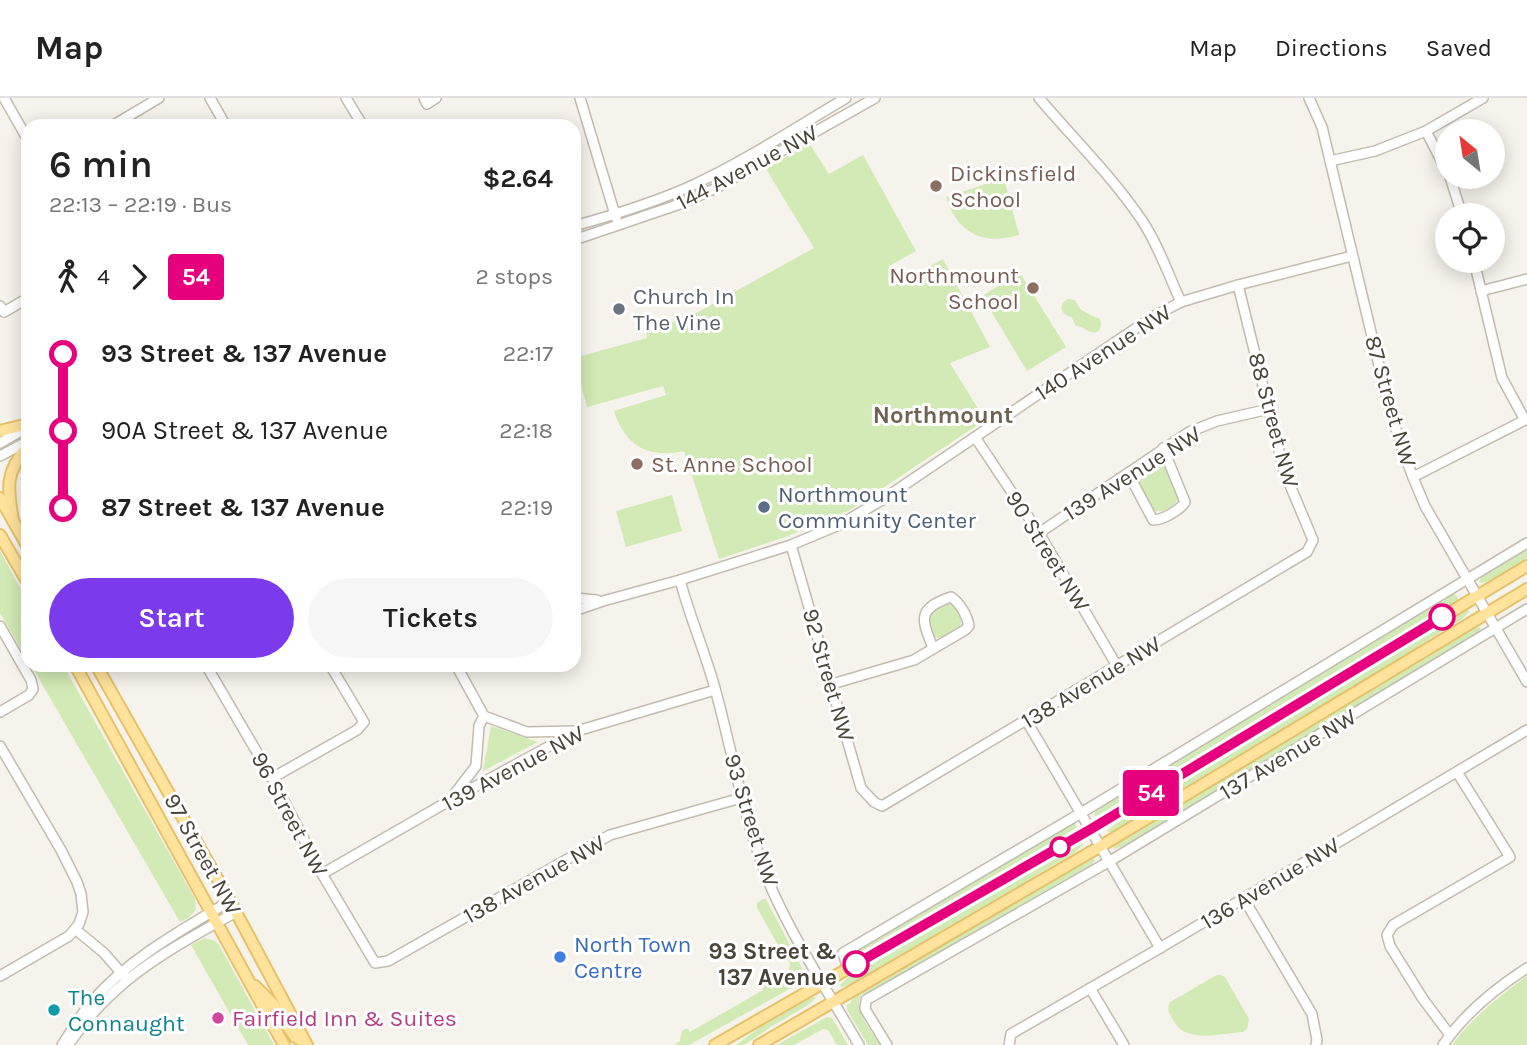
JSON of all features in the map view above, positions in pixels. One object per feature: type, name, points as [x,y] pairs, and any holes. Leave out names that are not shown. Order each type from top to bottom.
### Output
[{"type":"main road","points":[[0,431],[21,427]]},
{"type":"main road","points":[[13,521],[9,491],[11,470],[21,456]]},
{"type":"main road","points":[[0,498],[21,535]]},
{"type":"main road","points":[[0,535],[21,571]]},
{"type":"main road","name":"137 Avenue NW","points":[[715,1045],[1091,829],[1527,565]]},
{"type":"main road","name":"137 Avenue NW","points":[[759,1045],[1101,846],[1527,589]]},
{"type":"main road","name":"97 Street NW","points":[[79,672],[284,1045]]},
{"type":"main road","name":"97 Street NW","points":[[100,672],[230,901],[306,1044]]},
{"type":"main road","points":[[246,976],[273,1004],[295,1037],[306,1044]]},
{"type":"main road","points":[[724,1045],[757,1021]]},
{"type":"street","points":[[4,98],[21,128]]},
{"type":"street","points":[[124,119],[159,98]]},
{"type":"street","points":[[210,98],[222,119]]},
{"type":"street","points":[[346,98],[359,119]]},
{"type":"street","points":[[425,101],[436,98]]},
{"type":"street","points":[[580,98],[618,226]]},
{"type":"street","name":"144 Avenue NW","points":[[581,224],[663,198],[721,171],[846,98]]},
{"type":"street","name":"144 Avenue NW","points":[[581,238],[680,204],[714,189],[875,98]]},
{"type":"street","points":[[1039,98],[1107,175],[1141,220],[1181,302]]},
{"type":"street","name":"87 Street NW","points":[[1309,98],[1322,127],[1394,427],[1425,506],[1527,682]]},
{"type":"street","points":[[1330,161],[1375,151],[1426,131],[1483,98]]},
{"type":"street","points":[[1426,131],[1435,149]]},
{"type":"street","name":"140 Avenue NW","points":[[581,609],[791,545],[839,525],[882,500],[1154,316],[1181,302],[1352,256]]},
{"type":"street","points":[[1413,477],[1526,419],[1502,378],[1477,273]]},
{"type":"street","points":[[1481,291],[1527,279]]},
{"type":"street","name":"88 Street NW","points":[[1238,285],[1284,471],[1313,540],[1307,552]]},
{"type":"street","points":[[2,309],[21,301]]},
{"type":"street","name":"139 Avenue NW","points":[[1038,533],[1189,432],[1217,421],[1269,409]]},
{"type":"street","points":[[0,443],[21,430]]},
{"type":"street","name":"90 Street NW","points":[[975,437],[1038,533],[1117,666]]},
{"type":"street","points":[[0,456],[21,444]]},
{"type":"street","points":[[1128,473],[1153,520],[1182,507],[1185,502],[1183,492],[1163,448]]},
{"type":"street","points":[[848,969],[843,953],[1081,813],[1527,543]]},
{"type":"street","name":"92 Street NW","points":[[791,545],[861,788],[874,802]]},
{"type":"street","name":"138 Avenue NW","points":[[874,802],[882,806],[1307,552]]},
{"type":"street","name":"93 Street NW","points":[[680,580],[715,690],[755,845],[773,891],[793,931],[859,1045]]},
{"type":"street","points":[[832,684],[914,660],[965,630],[969,626],[968,619],[957,601],[951,597],[929,609],[924,615],[924,624],[933,648]]},
{"type":"street","points":[[581,599],[603,601]]},
{"type":"street","name":"137 Avenue NW","points":[[887,1045],[865,1009],[866,1000],[1110,861],[1527,609]]},
{"type":"street","points":[[0,626],[21,663]]},
{"type":"street","points":[[0,712],[29,695],[33,689],[26,672]]},
{"type":"street","name":"96 Street NW","points":[[210,672],[272,778],[322,874],[375,963]]},
{"type":"street","points":[[272,778],[357,730],[364,722],[334,672]]},
{"type":"street","points":[[460,672],[484,716],[527,732],[577,731]]},
{"type":"street","name":"139 Avenue NW","points":[[322,874],[577,731],[715,690]]},
{"type":"street","points":[[449,801],[476,766],[479,726],[484,716]]},
{"type":"street","points":[[1026,720],[1160,948]]},
{"type":"street","name":"136 Avenue NW","points":[[1009,1045],[1011,1034],[1527,730]]},
{"type":"street","points":[[0,746],[61,850],[77,882],[83,912],[75,929],[65,938],[0,976]]},
{"type":"street","points":[[1450,1035],[1423,999],[1390,946],[1387,935],[1394,925],[1510,857],[1457,772]]},
{"type":"street","name":"138 Avenue NW","points":[[375,963],[388,961],[610,835],[741,798]]},
{"type":"street","points":[[1244,899],[1312,1014],[1316,1045]]},
{"type":"street","points":[[214,917],[230,901]]},
{"type":"street","points":[[62,1045],[94,999],[125,977],[169,939],[214,917],[236,912]]},
{"type":"street","points":[[75,929],[104,953],[125,977]]},
{"type":"street","points":[[1443,1045],[1486,999],[1527,968]]},
{"type":"street","points":[[68,1045],[125,977]]},
{"type":"street","points":[[1090,988],[1124,1045]]},
{"type":"green space","points":[[809,143],[829,174],[863,155],[916,251],[889,266],[900,283],[943,259],[990,347],[950,363],[985,420],[850,510],[788,536],[719,559],[684,451],[660,453],[640,447],[625,433],[614,411],[666,395],[663,386],[587,407],[581,384],[581,356],[647,338],[646,332],[698,312],[814,248],[766,169]]},
{"type":"green space","points":[[1001,179],[1005,182],[1019,235],[994,239],[973,234],[957,220],[946,197]]},
{"type":"green space","points":[[1020,273],[1066,347],[1027,371],[982,296]]},
{"type":"green space","points":[[1068,299],[1075,300],[1080,309],[1100,319],[1099,331],[1094,333],[1076,326],[1071,317],[1062,310]]},
{"type":"green space","points":[[1160,458],[1178,499],[1167,509],[1156,511],[1153,510],[1137,474],[1152,460]]},
{"type":"green space","points":[[672,495],[682,531],[626,547],[616,511]]},
{"type":"green space","points":[[1527,547],[1527,559],[1491,581],[1479,581],[1485,573]]},
{"type":"green space","points":[[0,551],[21,589],[21,649],[0,613]]},
{"type":"green space","points":[[1454,592],[1459,600],[1456,603],[1106,813],[1095,816],[1101,805]]},
{"type":"green space","points":[[945,604],[954,607],[960,616],[961,624],[954,631],[937,638],[932,633],[929,616]]},
{"type":"green space","points":[[1468,610],[1462,619],[1393,665],[1119,830],[1112,833],[1107,831],[1182,780],[1458,612]]},
{"type":"green space","points":[[1478,626],[1481,629],[1475,635],[1128,845],[1114,849],[1116,843]]},
{"type":"green space","points":[[35,672],[67,672],[195,899],[196,910],[180,922]]},
{"type":"green space","points":[[491,726],[538,742],[483,771]]},
{"type":"green space","points":[[1074,823],[1077,826],[1072,834],[862,955],[850,957],[851,952]]},
{"type":"green space","points":[[1084,843],[1069,856],[994,902],[850,985],[841,987],[845,980],[856,972],[955,912],[1073,844]]},
{"type":"green space","points":[[1093,858],[1095,861],[1086,870],[881,987],[861,995],[861,1014],[881,1045],[868,1045],[847,1010],[847,1004],[866,990],[865,987]]},
{"type":"green space","points":[[766,899],[803,970],[802,982],[689,1045],[674,1045],[680,1041],[682,1031],[687,1028],[690,1032],[763,990],[761,985],[789,970],[790,962],[757,908],[757,903]]},
{"type":"green space","points":[[205,938],[219,945],[274,1045],[248,1045],[191,945]]},
{"type":"green space","points":[[1217,975],[1225,977],[1249,1019],[1247,1029],[1243,1032],[1209,1036],[1184,1032],[1177,1027],[1170,1014],[1170,1002]]},
{"type":"green space","points":[[1527,976],[1527,1045],[1452,1045],[1487,1007]]},
{"type":"green space","points":[[812,996],[816,998],[808,1005],[744,1045],[736,1045],[775,1016]]},
{"type":"green space","points":[[827,1017],[832,1018],[848,1045],[837,1045],[828,1030],[823,1029],[794,1045],[776,1045]]},
{"type":"bus line","name":"54","points":[[856,964],[1091,829],[1442,617]]},
{"type":"place","name":"Dickinsfield School","points":[[936,186]]},
{"type":"place","name":"Northmount School","points":[[1033,288]]},
{"type":"place","name":"Church In The Vine","points":[[619,309]]},
{"type":"place","name":"St. Anne School","points":[[637,464]]},
{"type":"place","name":"Northmount Community Center","points":[[764,507]]},
{"type":"place","name":"North Town Centre","points":[[560,957]]},
{"type":"place","name":"93 Street & 137 Avenue","points":[[856,964]]},
{"type":"place","name":"The Connaught","points":[[54,1010]]},
{"type":"place","name":"Fairfield Inn & Suites","points":[[218,1018]]},
{"type":"district","name":"Northmount","points":[[943,415]]}]
